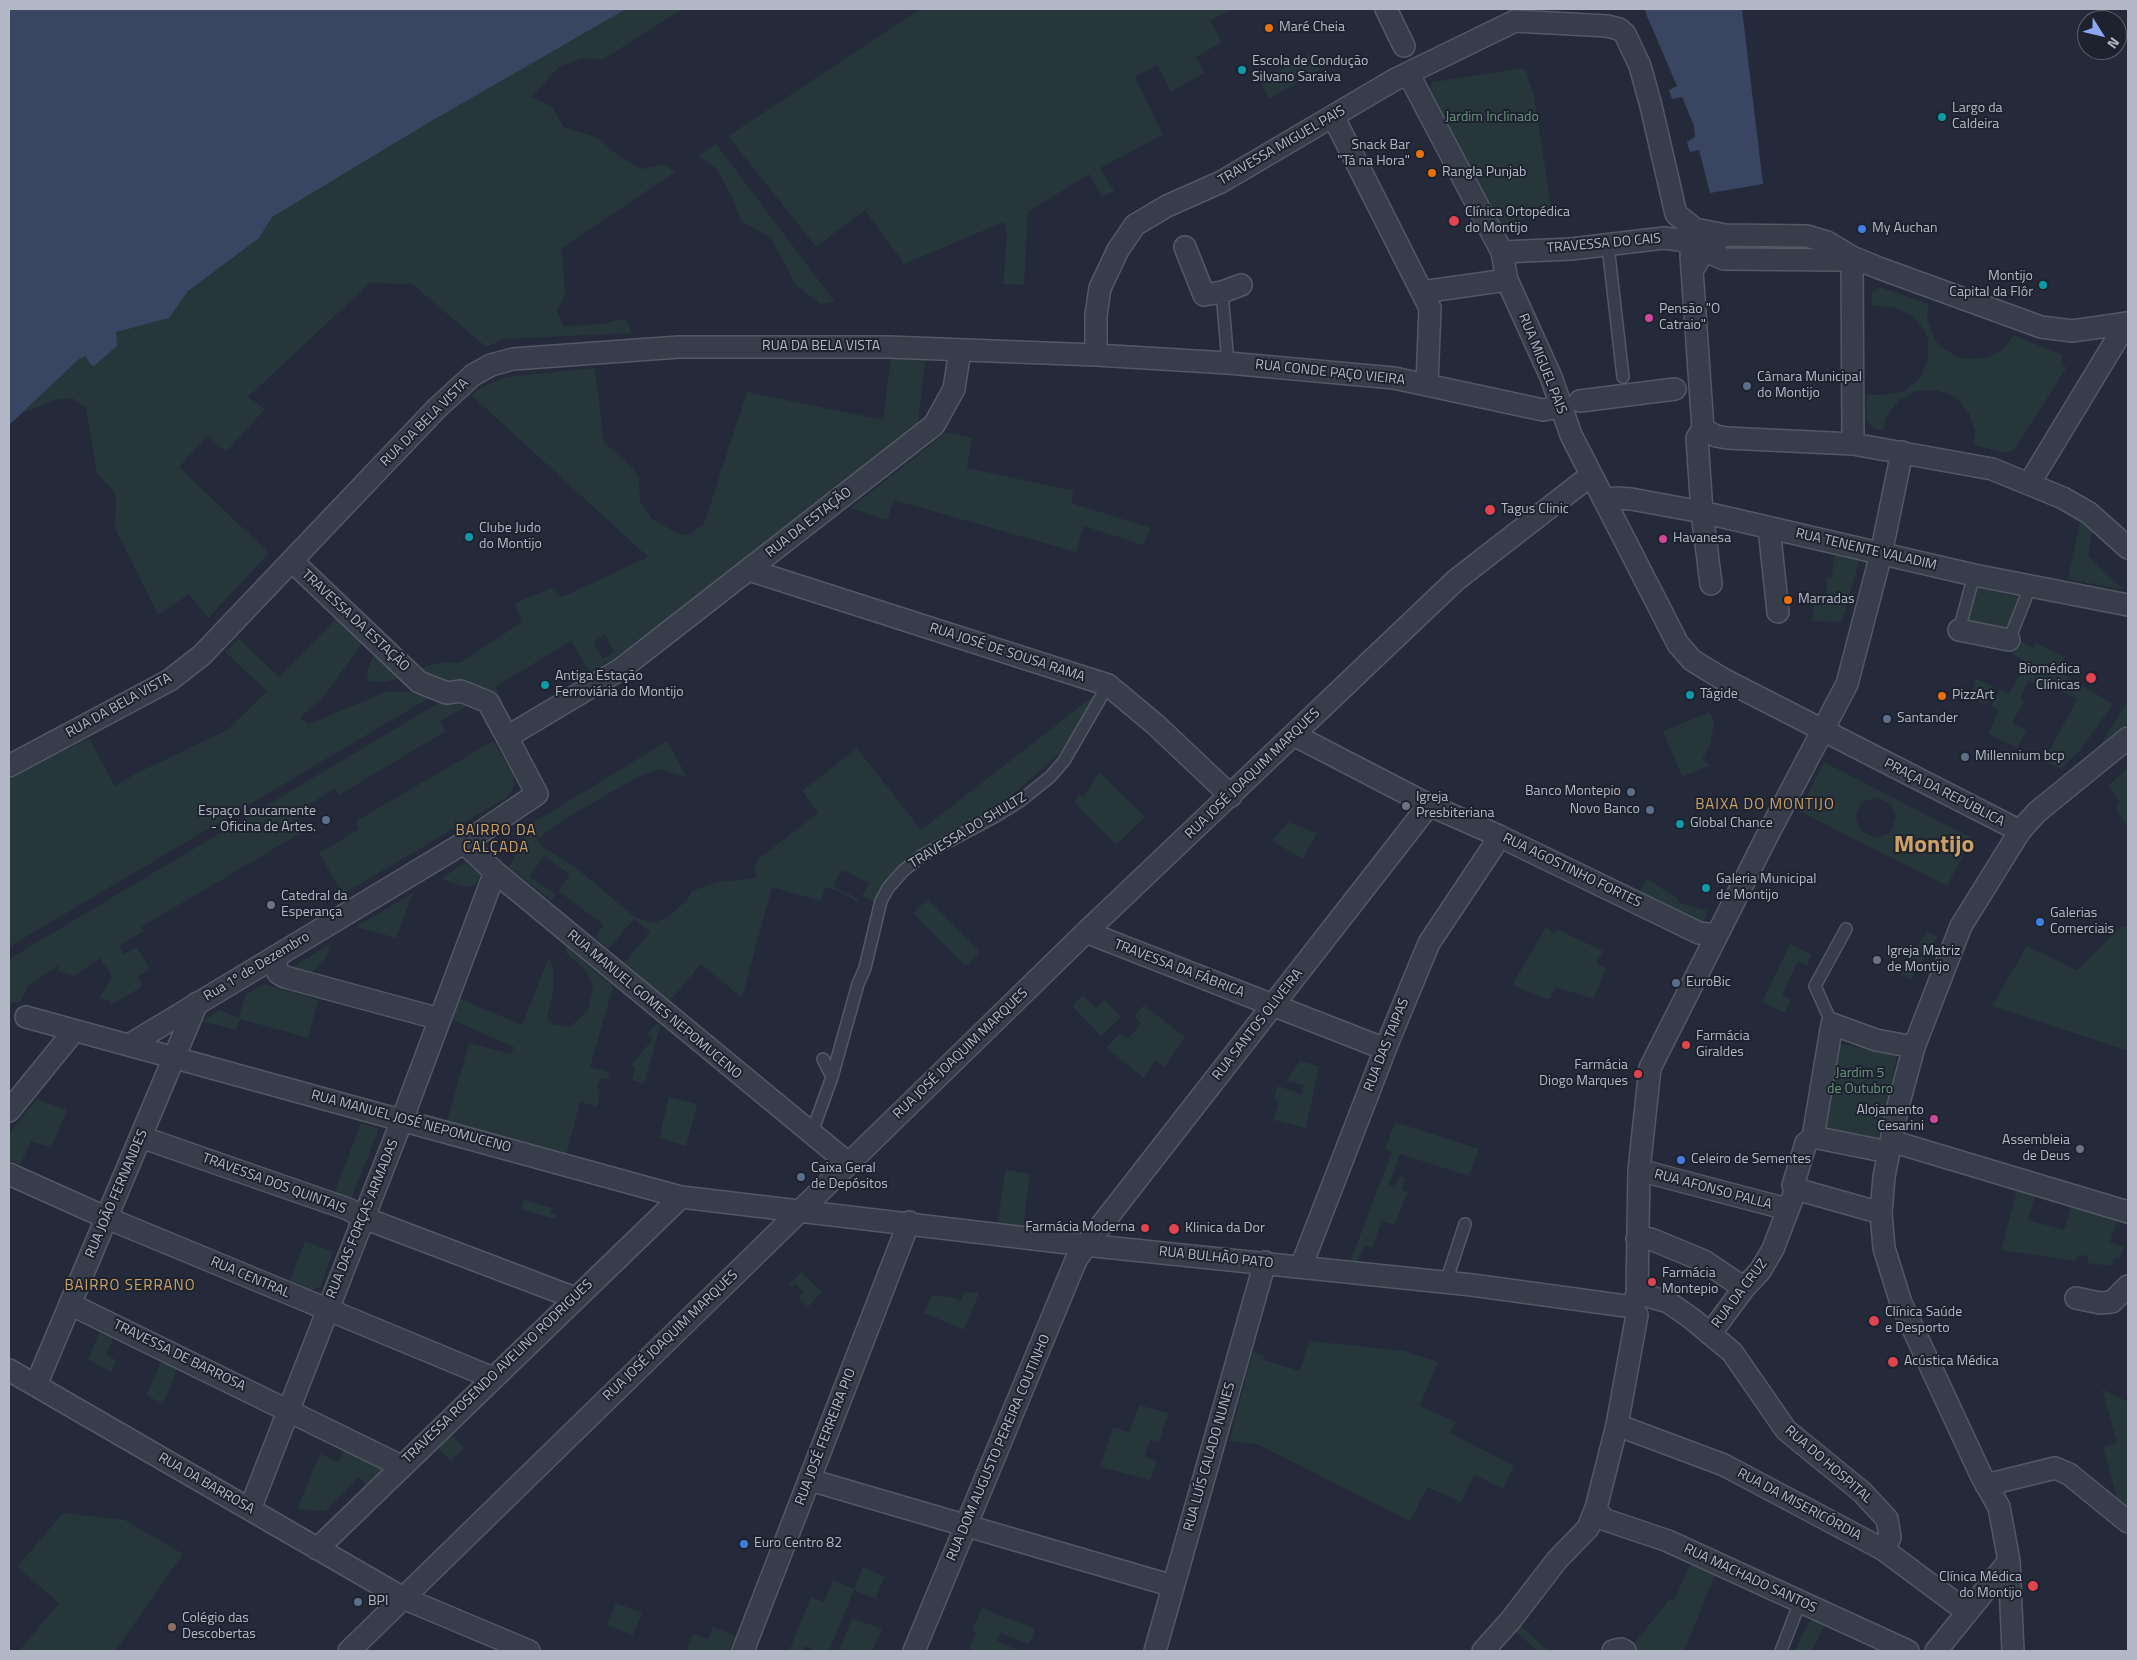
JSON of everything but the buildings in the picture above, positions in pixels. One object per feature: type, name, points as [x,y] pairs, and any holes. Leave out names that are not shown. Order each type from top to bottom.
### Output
[{"type":"street","points":[[1386,9],[1404,46]]},
{"type":"street","name":"TRAVESSA MIGUEL PAIS","points":[[1096,355],[1096,315],[1100,288],[1110,263],[1135,225],[1167,206],[1221,182],[1401,76],[1515,21],[1560,22],[1619,29],[1629,41],[1640,66],[1676,214]]},
{"type":"street","name":"RUA MIGUEL PAIS","points":[[1401,76],[1502,252],[1507,280],[1551,377],[1570,404],[1571,435],[1590,476],[1673,637],[1685,652]]},
{"type":"street","points":[[1333,116],[1430,308],[1427,384]]},
{"type":"street","points":[[1852,257],[1840,260],[1698,259],[1672,239],[1676,214],[1696,229],[1725,235],[1807,236],[1826,242],[1852,257],[2041,327],[2072,331],[2127,323]]},
{"type":"street","points":[[1711,584],[1702,512],[1697,438],[1703,430],[1698,259],[1710,243],[1725,235]]},
{"type":"street","name":"TRAVESSA DO CAIS","points":[[1502,252],[1608,246],[1672,239]]},
{"type":"street","points":[[1185,247],[1204,295],[1231,288]]},
{"type":"street","points":[[1852,257],[1853,444]]},
{"type":"street","points":[[1422,292],[1507,280]]},
{"type":"street","points":[[2029,484],[2127,323]]},
{"type":"street","name":"RUA DA BELA VISTA","points":[[9,766],[170,680],[202,655],[437,408],[473,375],[491,365],[513,359],[679,347],[888,347],[1096,355]]},
{"type":"street","name":"RUA DA ESTAÇÃO","points":[[507,737],[620,669],[934,425],[954,389],[960,350]]},
{"type":"street","name":"RUA CONDE PAÇO VIEIRA","points":[[1096,355],[1228,363],[1394,378],[1543,410],[1570,404],[1675,389]]},
{"type":"street","points":[[1703,430],[1716,436],[1728,438],[1853,444],[1992,469],[2063,498],[2089,513],[2128,548]]},
{"type":"street","points":[[1483,1651],[1510,1621],[1557,1560],[1588,1528],[1596,1508],[1617,1425],[1638,1315],[1635,1300],[1639,1170],[1650,1068],[1716,936],[1847,684],[1881,554],[1902,452]]},
{"type":"street","name":"RUA JOSÉ JOAQUIM MARQUES","points":[[349,1651],[1086,932],[1456,580],[1590,476]]},
{"type":"street","name":"RUA TENENTE VALADIM","points":[[1604,500],[1616,498],[1632,499],[1702,512],[1974,575],[2128,605]]},
{"type":"street","points":[[1769,528],[1778,612]]},
{"type":"street","name":"TRAVESSA DA ESTAÇÃO","points":[[292,561],[419,682],[447,693],[461,691],[488,702],[507,737]]},
{"type":"street","name":"RUA JOSÉ DE SOUSA RAMA","points":[[749,570],[1108,684],[1156,725],[1231,796]]},
{"type":"street","points":[[1958,630],[2009,640]]},
{"type":"street","name":"PRAÇA DA REPÚBLICA","points":[[1685,652],[1692,660],[1720,678],[2020,832],[1961,926],[1914,1048],[1889,1147],[1882,1214],[1884,1248],[1901,1303],[1986,1485],[1999,1507],[2009,1561],[2014,1651]]},
{"type":"street","name":"RUA AGOSTINHO FORTES","points":[[1294,735],[1429,805],[1497,835],[1699,933],[1716,936]]},
{"type":"street","name":"Rua 1º de Dezembro","points":[[129,1045],[464,843],[537,794],[507,737]]},
{"type":"street","points":[[2020,832],[2037,812],[2128,738]]},
{"type":"street","name":"RUA SANTOS OLIVEIRA","points":[[1085,1245],[1274,1006],[1429,805]]},
{"type":"street","name":"RUA DAS TAIPAS","points":[[1302,1267],[1385,1049],[1429,943],[1493,847],[1497,835]]},
{"type":"street","name":"RUA MANUEL GOMES NEPOMUCENO","points":[[464,843],[495,872],[811,1135],[848,1163]]},
{"type":"street","name":"RUA DAS FORÇAS ARMADAS","points":[[250,1509],[402,1120],[495,872]]},
{"type":"street","name":"TRAVESSA DA FÁBRICA","points":[[1086,932],[1385,1049]]},
{"type":"street","points":[[278,955],[275,967],[278,973],[285,977],[440,1019]]},
{"type":"street","name":"RUA JOÃO FERNANDES","points":[[36,1385],[197,1003]]},
{"type":"street","name":"RUA MANUEL JOSÉ NEPOMUCENO","points":[[26,1017],[681,1197],[799,1211]]},
{"type":"street","points":[[1914,1048],[1876,1040],[1832,1024],[1810,1140],[1889,1147],[2128,1212]]},
{"type":"street","points":[[9,1111],[74,1031]]},
{"type":"street","name":"TRAVESSA DOS QUINTAIS","points":[[141,1136],[348,1209],[364,1218],[575,1298]]},
{"type":"street","name":"RUA DA CRUZ","points":[[1710,1334],[1744,1288],[1760,1271],[1773,1249],[1796,1189],[1793,1185],[1810,1140]]},
{"type":"street","name":"RUA AFONSO PALLA","points":[[1639,1170],[1787,1209]]},
{"type":"street","name":"RUA CENTRAL","points":[[9,1174],[106,1218],[493,1378]]},
{"type":"street","points":[[1796,1189],[1882,1214]]},
{"type":"street","name":"TRAVESSA ROSENDO AVELINO RODRIGUES","points":[[317,1548],[681,1197]]},
{"type":"street","name":"RUA BULHÃO PATO","points":[[799,1211],[909,1222],[1085,1245],[1635,1300]]},
{"type":"street","name":"RUA JOSÉ FERREIRA PIO","points":[[743,1651],[909,1222]]},
{"type":"street","points":[[1637,1239],[1651,1239],[1704,1261],[1744,1288]]},
{"type":"street","name":"RUA DOM AUGUSTO PEREIRA COUTINHO","points":[[914,1651],[1076,1260],[1085,1245]]},
{"type":"street","name":"RUA LUÍS CALADO NUNES","points":[[1155,1651],[1265,1262]]},
{"type":"street","points":[[2076,1298],[2100,1303],[2112,1302],[2128,1286]]},
{"type":"street","name":"RUA DO HOSPITAL","points":[[1635,1300],[1668,1302],[1732,1352],[1786,1430],[1862,1492],[1887,1519],[1890,1537],[1884,1550]]},
{"type":"street","name":"TRAVESSA DE BARROSA","points":[[70,1304],[401,1466]]},
{"type":"street","name":"RUA DA BARROSA","points":[[11,1376],[36,1385],[403,1598],[529,1651]]},
{"type":"street","name":"RUA DA MISERICÓRDIA","points":[[1617,1425],[1712,1459],[1884,1550],[1966,1611]]},
{"type":"street","points":[[1986,1485],[2055,1468],[2069,1474],[2128,1522]]},
{"type":"street","points":[[810,1480],[1173,1586]]},
{"type":"street","name":"RUA MACHADO SANTOS","points":[[1596,1508],[1603,1518],[1668,1542],[1908,1651]]},
{"type":"street","points":[[1936,1651],[1966,1611],[2009,1561]]},
{"type":"street","points":[[1613,1651],[1625,1651]]},
{"type":"lane","points":[[1608,246],[1623,377]]},
{"type":"lane","points":[[1228,363],[1231,288]]},
{"type":"lane","points":[[1958,630],[1974,575]]},
{"type":"lane","points":[[2009,640],[2030,587]]},
{"type":"lane","name":"TRAVESSA DO SHULTZ","points":[[811,1135],[832,1077],[858,984],[865,968],[881,901],[888,888],[903,871],[923,855],[996,816],[1020,801],[1050,777],[1064,761],[1108,684]]},
{"type":"lane","points":[[1832,1024],[1815,986],[1846,929]]},
{"type":"lane","points":[[823,1059],[832,1077]]},
{"type":"lane","points":[[1446,1282],[1465,1224]]},
{"type":"lane","points":[[1781,1651],[1800,1602]]},
{"type":"green space","points":[[76,9],[683,9],[602,60],[583,58],[560,66],[531,97],[551,106],[564,127],[598,138],[615,153],[641,169],[665,164],[675,172],[562,248],[565,295],[557,311],[564,326],[603,324],[620,319],[627,321],[632,333],[504,339],[486,347],[412,284],[370,283],[248,397],[265,409],[226,452],[207,436],[179,467],[269,553],[208,618],[189,594],[158,615],[115,528],[116,494],[97,473],[86,408],[72,398],[55,400],[23,413],[9,425]]},
{"type":"green space","points":[[920,9],[1232,9],[1210,21],[1222,42],[1196,57],[1204,73],[1171,92],[1158,65],[1135,77],[1163,135],[1100,168],[1114,191],[1102,197],[1089,174],[1028,212],[1024,285],[1003,284],[1007,234],[1004,222],[904,264],[865,210],[816,247],[728,136]]},
{"type":"green space","points":[[1311,54],[1320,70],[1269,99],[1260,81]]},
{"type":"green space","name":"Jardim Inclinado","points":[[1522,68],[1526,70],[1534,96],[1551,206],[1502,230],[1497,227],[1430,88],[1433,82]]},
{"type":"green space","points":[[716,144],[835,302],[820,304],[796,285],[771,238],[740,220],[734,200],[716,168],[698,156]]},
{"type":"green space","points":[[1880,287],[1929,304],[1927,318],[1934,338],[1940,346],[1957,357],[1967,359],[1988,358],[2005,347],[2014,335],[2062,355],[2062,366],[2067,367],[2014,450],[2006,453],[1974,445],[1975,432],[1969,413],[1955,397],[1936,390],[1916,391],[1898,401],[1886,418],[1883,430],[1875,429],[1870,425],[1867,419],[1867,395],[1885,395],[1904,391],[1920,378],[1928,360],[1928,341],[1925,331],[1912,316],[1894,307],[1871,306],[1872,293]]},
{"type":"green space","points":[[926,356],[918,422],[922,425],[616,657],[590,672],[571,641],[495,687],[504,702],[416,670],[442,662],[460,663],[522,622],[515,603],[551,588],[562,597],[648,557],[471,395],[481,388],[505,377],[595,368],[604,442],[634,469],[639,479],[640,502],[651,518],[686,536],[704,524],[747,392],[883,420],[891,358]],"holes":[[[605,634],[614,652],[603,659],[594,642]]]},
{"type":"green space","points":[[946,432],[972,438],[967,468],[1074,491],[1071,503],[1151,528],[1143,545],[1084,526],[1076,552],[894,500],[887,520],[851,508]]},
{"type":"green space","points":[[2080,521],[2092,531],[2088,556],[2124,590],[2068,579]]},
{"type":"green space","points":[[1834,555],[1859,561],[1842,622],[1812,621],[1814,603],[1827,603],[1826,578],[1832,578]]},
{"type":"green space","points":[[1976,588],[2021,597],[2003,639],[1965,631]]},
{"type":"green space","points":[[338,617],[364,640],[326,694],[300,718],[309,724],[388,691],[408,692],[429,698],[9,947],[9,779],[89,738],[115,786],[135,774],[227,730],[267,691],[225,652],[239,639],[279,677]]},
{"type":"green space","points":[[2018,640],[2034,648],[2036,643],[2065,657],[2056,670],[2113,704],[2082,748],[2061,769],[2044,761],[2077,699],[2049,685],[2047,689],[2029,681],[2020,698],[2024,701],[2012,723],[2027,730],[2017,748],[1988,734],[1999,710],[1991,706],[2000,689],[2009,694],[2027,662],[2012,654]]},
{"type":"green space","points":[[373,656],[403,678],[384,682],[367,681],[368,669]]},
{"type":"green space","points":[[1975,678],[1994,687],[1987,704],[1971,697]]},
{"type":"green space","points":[[1096,694],[1068,746],[985,819],[884,886],[874,902],[862,896],[869,883],[842,870],[833,886],[858,899],[857,902],[841,892],[825,887],[821,901],[772,887],[742,998],[701,964],[670,1001],[624,963],[650,932],[634,919],[608,949],[595,937],[604,925],[558,891],[570,874],[544,856],[529,877],[556,895],[551,900],[509,867],[531,824],[667,741],[687,777],[659,769],[636,778],[568,817],[537,839],[544,848],[574,866],[635,917],[653,923],[668,917],[687,900],[692,891],[717,882],[756,878],[754,867],[757,860],[818,813],[802,791],[857,748],[921,830]]},
{"type":"green space","points":[[440,702],[450,705],[470,704],[440,722],[446,731],[339,795],[334,789],[295,813],[306,830],[141,927],[144,931],[119,946],[124,954],[136,947],[150,969],[138,977],[143,986],[111,1005],[108,1000],[99,998],[112,977],[100,958],[75,976],[58,971],[59,965],[28,986],[20,1003],[13,1002],[9,1006],[9,959]]},
{"type":"green space","points":[[2128,702],[2128,723],[2100,745]]},
{"type":"green space","points":[[1710,712],[1714,724],[1710,745],[1702,760],[1711,765],[1682,777],[1663,731]]},
{"type":"green space","points":[[493,741],[514,775],[513,790],[506,798],[343,894],[319,853],[359,829],[356,821]]},
{"type":"green space","points":[[1824,762],[1972,838],[1947,886],[1799,811]],"holes":[[[1877,797],[1891,804],[1896,818],[1890,833],[1875,838],[1861,831],[1855,817],[1862,802]]]},
{"type":"green space","points":[[2128,769],[2128,828],[2115,807],[2120,802],[2108,785]]},
{"type":"green space","points":[[1099,772],[1145,817],[1116,845],[1074,802],[1079,795],[1084,797]]},
{"type":"green space","points":[[1288,822],[1317,833],[1303,859],[1272,841]]},
{"type":"green space","points":[[465,862],[480,875],[477,883],[473,886],[461,886],[441,879]]},
{"type":"green space","points":[[1647,879],[1678,899],[1678,902],[1707,911],[1702,925],[1639,892]]},
{"type":"green space","points":[[413,893],[396,938],[356,927]]},
{"type":"green space","points":[[928,899],[980,952],[966,966],[913,913]]},
{"type":"green space","points":[[2122,926],[2128,928],[2128,1051],[1992,1006],[2027,946],[2077,970]]},
{"type":"green space","points":[[1546,927],[1554,934],[1557,929],[1603,951],[1596,963],[1606,968],[1594,999],[1555,987],[1550,999],[1543,998],[1512,985]]},
{"type":"green space","points":[[1927,931],[1937,937],[1911,980],[1901,974]]},
{"type":"green space","points":[[329,944],[330,947],[324,961],[311,973],[293,967]]},
{"type":"green space","points":[[1790,944],[1812,955],[1807,965],[1798,961],[1782,995],[1791,999],[1785,1013],[1762,1002]]},
{"type":"green space","points":[[565,945],[613,987],[590,1067],[610,1073],[608,1079],[600,1078],[597,1088],[600,1090],[597,1107],[580,1102],[567,1153],[447,1121],[469,1043],[511,1054],[514,1047],[450,1019],[458,998],[522,1025],[549,957],[553,969],[553,993],[547,1017],[553,1024],[570,1027],[588,1010],[593,987],[586,970],[566,953]]},
{"type":"green space","points":[[264,984],[318,1000],[308,1038],[240,1019],[236,1030],[201,1021],[220,1010],[239,1018],[245,995]]},
{"type":"green space","points":[[1083,995],[1096,1008],[1105,1000],[1121,1017],[1101,1036],[1072,1006]]},
{"type":"green space","points":[[1144,1005],[1185,1037],[1164,1067],[1155,1060],[1144,1078],[1106,1048],[1120,1033],[1128,1039],[1141,1023],[1134,1017]]},
{"type":"green space","points":[[657,1023],[660,1026],[644,1084],[632,1080],[635,1068],[631,1065],[653,1039],[647,1034]]},
{"type":"green space","name":"Jardim 5 de Outubro","points":[[1836,1043],[1897,1055],[1877,1145],[1819,1133]]},
{"type":"green space","points":[[1300,1061],[1319,1066],[1306,1128],[1274,1120],[1279,1101],[1274,1099],[1277,1086],[1302,1094],[1304,1085],[1286,1081]]},
{"type":"green space","points":[[669,1097],[697,1104],[686,1146],[659,1138]]},
{"type":"green space","points":[[37,1099],[67,1110],[51,1148],[31,1141],[20,1165],[9,1160],[9,1133]]},
{"type":"green space","points":[[1395,1122],[1479,1149],[1469,1176],[1400,1154],[1389,1185],[1395,1188],[1400,1176],[1405,1178],[1402,1190],[1408,1192],[1394,1225],[1382,1221],[1372,1247],[1365,1246],[1357,1263],[1350,1262],[1392,1152],[1385,1149]]},
{"type":"green space","points":[[361,1123],[379,1129],[350,1202],[333,1196]]},
{"type":"green space","points":[[1005,1170],[1030,1174],[1023,1226],[998,1223]]},
{"type":"green space","points":[[2017,1191],[2035,1196],[2028,1220],[2064,1230],[2071,1207],[2117,1220],[2110,1242],[2124,1247],[2120,1259],[2114,1258],[2112,1266],[2087,1263],[2088,1256],[2077,1255],[2076,1261],[2001,1250]]},
{"type":"green space","points":[[524,1200],[552,1208],[550,1213],[556,1215],[555,1219],[522,1210]]},
{"type":"green space","points":[[305,1241],[333,1252],[321,1286],[312,1290],[290,1281]]},
{"type":"green space","points":[[801,1272],[822,1292],[808,1307],[798,1298],[804,1292],[796,1284],[792,1287],[789,1285]]},
{"type":"green space","points":[[965,1292],[979,1293],[964,1330],[924,1313],[932,1295],[952,1297],[960,1301]]},
{"type":"green space","points":[[103,1324],[114,1337],[106,1355],[116,1360],[111,1373],[88,1359]]},
{"type":"green space","points":[[1309,1341],[1404,1351],[1438,1362],[1420,1406],[1456,1422],[1450,1433],[1514,1466],[1503,1489],[1474,1475],[1461,1502],[1427,1487],[1410,1521],[1257,1444],[1229,1441],[1253,1352],[1263,1355],[1264,1360],[1300,1371]]},
{"type":"green space","points":[[165,1354],[180,1362],[163,1404],[146,1395]]},
{"type":"green space","points":[[2102,1389],[2128,1402],[2128,1514],[2118,1502],[2103,1447],[2117,1443]]},
{"type":"green space","points":[[1139,1405],[1168,1413],[1159,1442],[1150,1439],[1145,1457],[1157,1461],[1150,1480],[1100,1467],[1113,1427],[1129,1432]]},
{"type":"green space","points":[[448,1430],[464,1448],[451,1461],[434,1444]]},
{"type":"green space","points":[[348,1445],[392,1468],[369,1489],[359,1477],[325,1511],[297,1509],[320,1454],[338,1462]]},
{"type":"green space","points":[[63,1513],[125,1520],[183,1554],[115,1651],[19,1651],[59,1603],[17,1567]]},
{"type":"green space","points":[[1690,1565],[1715,1575],[1684,1651],[1640,1651],[1615,1642],[1619,1637],[1633,1645],[1670,1599],[1674,1601]]},
{"type":"green space","points":[[863,1567],[885,1577],[875,1599],[854,1590],[829,1651],[817,1651],[804,1646],[802,1651],[789,1651],[811,1597],[824,1602],[833,1580],[854,1589]]},
{"type":"green space","points":[[616,1603],[642,1613],[633,1635],[607,1625]]},
{"type":"green space","points":[[982,1608],[1035,1629],[1029,1644],[1000,1633],[997,1641],[1020,1651],[975,1651],[969,1649],[976,1633],[972,1630]]},
{"type":"green space","points":[[852,1618],[882,1629],[872,1651],[842,1651],[840,1648]]},
{"type":"green space","points":[[1814,1618],[1825,1624],[1812,1651],[1795,1651],[1808,1623]]},
{"type":"green space","points":[[1516,1622],[1549,1651],[1538,1651],[1511,1628]]},
{"type":"green space","points":[[713,1627],[736,1636],[729,1651],[686,1651],[693,1634],[708,1639]]},
{"type":"water","points":[[9,9],[626,9],[428,123],[272,217],[259,238],[188,291],[169,318],[116,332],[117,346],[94,366],[90,364],[86,356],[79,359],[9,425]]},
{"type":"water","points":[[1644,9],[1742,9],[1763,184],[1710,193],[1699,150],[1690,152],[1687,142],[1695,137],[1694,126],[1682,97],[1672,99],[1669,90],[1677,86]]},
{"type":"place","name":"Maré Cheia","points":[[1269,28]]},
{"type":"place","name":"Escola de Condução Silvano Saraiva","points":[[1242,70]]},
{"type":"place","name":"Largo da Caldeira","points":[[1942,117]]},
{"type":"place","name":"Snack Bar \"Tá na Hora\"","points":[[1420,154]]},
{"type":"place","name":"Rangla Punjab","points":[[1432,173]]},
{"type":"place","name":"Clínica Ortopédica do Montijo","points":[[1454,221]]},
{"type":"place","name":"My Auchan","points":[[1862,229]]},
{"type":"place","name":"Montijo Capital da Flôr","points":[[2043,285]]},
{"type":"place","name":"Pensão \"O Catraio\"","points":[[1649,318]]},
{"type":"place","name":"Câmara Municipal do Montijo","points":[[1747,386]]},
{"type":"place","name":"Tagus Clinic","points":[[1490,510]]},
{"type":"place","name":"Clube Judo do Montijo","points":[[469,537]]},
{"type":"place","name":"Havanesa","points":[[1663,539]]},
{"type":"place","name":"Marradas","points":[[1788,600]]},
{"type":"place","name":"Biomédica Clínicas","points":[[2091,678]]},
{"type":"place","name":"Antiga Estação Ferroviária do Montijo","points":[[545,685]]},
{"type":"place","name":"Tágide","points":[[1690,695]]},
{"type":"place","name":"PizzArt","points":[[1942,696]]},
{"type":"place","name":"Santander","points":[[1887,719]]},
{"type":"place","name":"Millennium bcp","points":[[1965,757]]},
{"type":"place","name":"Banco Montepio","points":[[1631,792]]},
{"type":"place","name":"Igreja Presbiteriana","points":[[1406,806]]},
{"type":"place","name":"Novo Banco","points":[[1650,810]]},
{"type":"place","name":"Espaço Loucamente - Oficina de Artes.","points":[[326,820]]},
{"type":"place","name":"Global Chance","points":[[1680,824]]},
{"type":"place","name":"Galeria Municipal de Montijo","points":[[1706,888]]},
{"type":"place","name":"Catedral da Esperança","points":[[271,905]]},
{"type":"place","name":"Galerias Comerciais","points":[[2040,922]]},
{"type":"place","name":"Igreja Matriz de Montijo","points":[[1877,960]]},
{"type":"place","name":"EuroBic","points":[[1676,983]]},
{"type":"place","name":"Farmácia Giraldes","points":[[1686,1045]]},
{"type":"place","name":"Farmácia Diogo Marques","points":[[1638,1074]]},
{"type":"place","name":"Alojamento Cesarini","points":[[1934,1119]]},
{"type":"place","name":"Assembleia de Deus","points":[[2080,1149]]},
{"type":"place","name":"Celeiro de Sementes","points":[[1681,1160]]},
{"type":"place","name":"Caixa Geral de Depósitos","points":[[801,1177]]},
{"type":"place","name":"Farmácia Moderna","points":[[1145,1228]]},
{"type":"place","name":"Klinica da Dor","points":[[1174,1229]]},
{"type":"place","name":"Farmácia Montepio","points":[[1652,1282]]},
{"type":"place","name":"Clínica Saúde e Desporto","points":[[1874,1321]]},
{"type":"place","name":"Acústica Médica","points":[[1893,1362]]},
{"type":"place","name":"Euro Centro 82","points":[[744,1544]]},
{"type":"place","name":"Clínica Médica do Montijo","points":[[2033,1586]]},
{"type":"place","name":"BPI","points":[[358,1602]]},
{"type":"place","name":"Colégio das Descobertas","points":[[172,1627]]},
{"type":"district","name":"BAIXA DO MONTIJO","points":[[1765,805]]},
{"type":"district","name":"BAIRRO DA CALÇADA","points":[[496,840]]},
{"type":"district","name":"Montijo","points":[[1934,846]]},
{"type":"district","name":"BAIRRO SERRANO","points":[[130,1286]]}]
